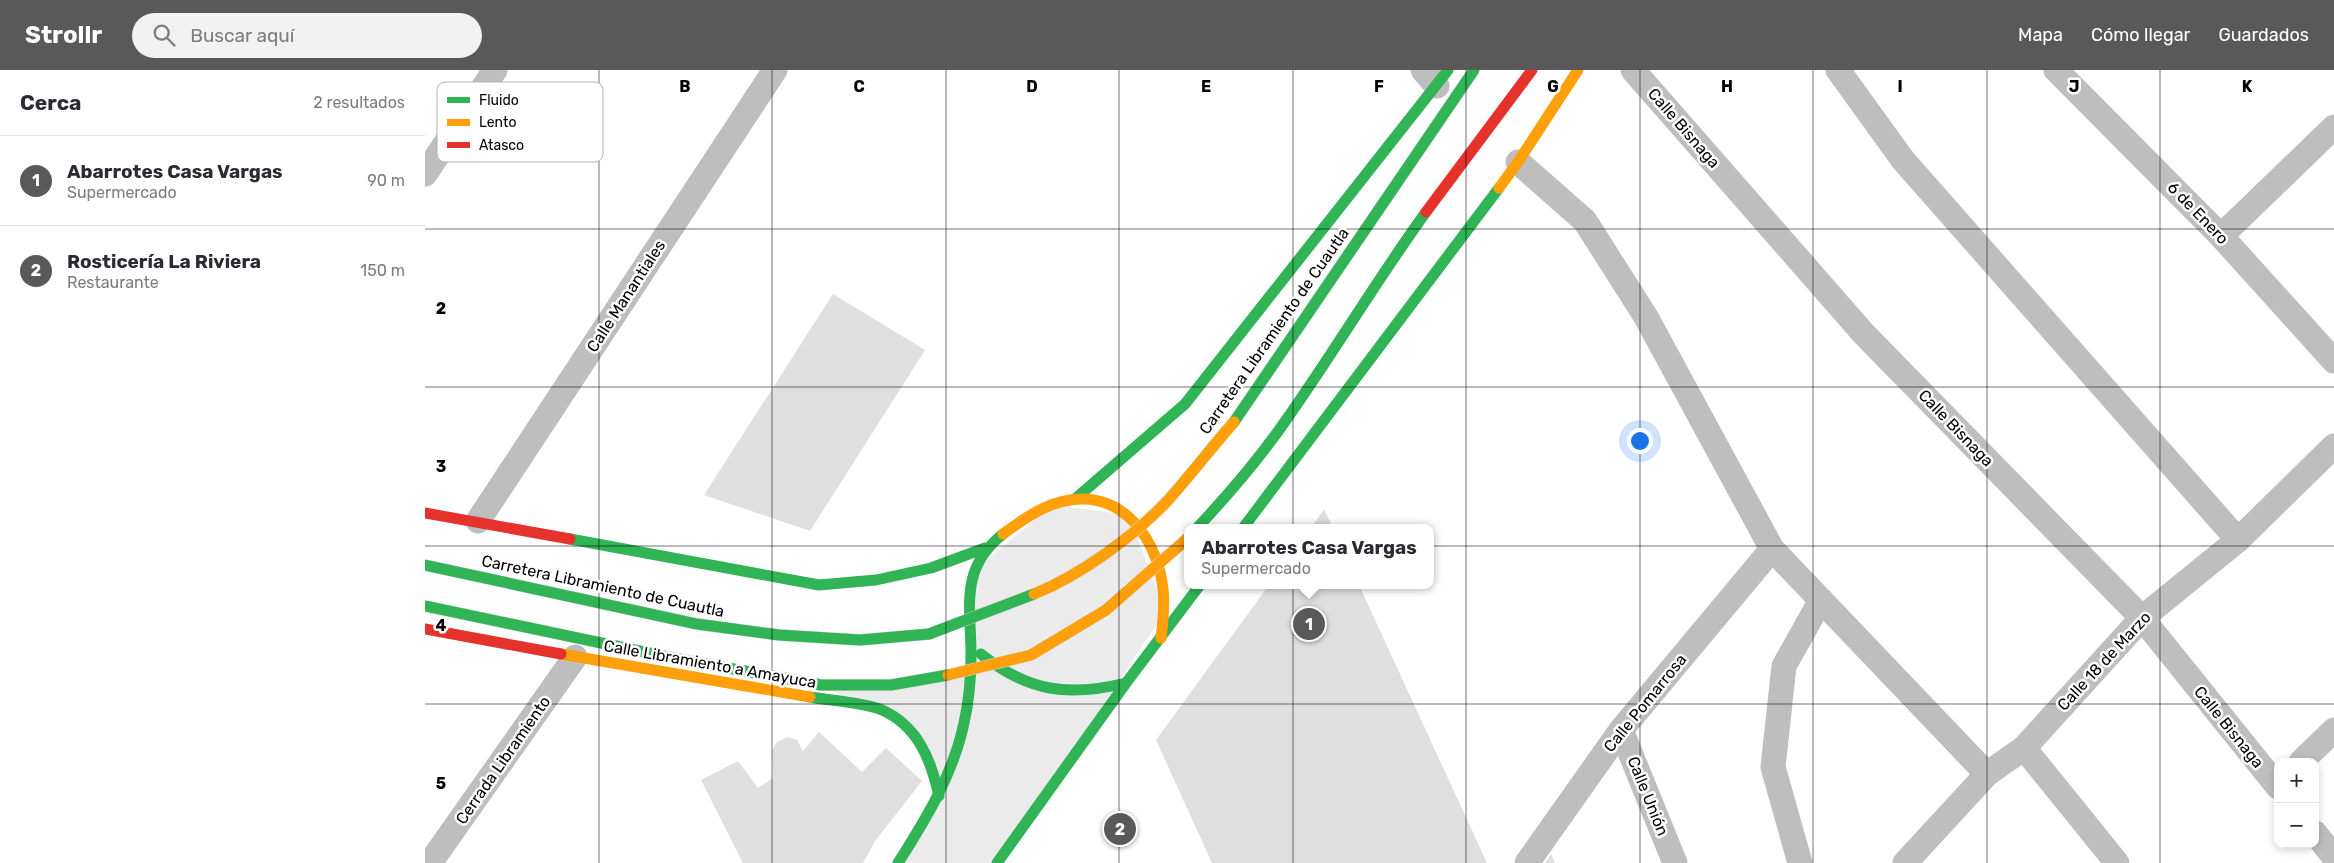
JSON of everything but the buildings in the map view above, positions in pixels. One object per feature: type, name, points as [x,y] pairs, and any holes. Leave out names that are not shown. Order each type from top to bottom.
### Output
[{"type":"main road","name":"Carretera Libramiento de Cuautla","points":[[425,565],[697,624],[779,634],[860,640],[929,634],[1000,609],[1054,586],[1110,551],[1169,500],[1235,420],[1474,70]]},
{"type":"main road","points":[[1201,524],[1234,488],[1284,423],[1386,267],[1532,70]]},
{"type":"main road","points":[[1246,524],[1518,162],[1578,70]]},
{"type":"main road","points":[[1075,499],[1185,404],[1436,75]]},
{"type":"main road","points":[[425,513],[478,521],[819,585],[876,580],[931,568],[985,548],[1015,525],[1052,505],[1075,499],[1106,502],[1129,515],[1145,536],[1157,559],[1164,585],[1165,612],[1161,638]]},
{"type":"main road","points":[[425,606],[668,657],[821,685],[891,685],[959,673],[1031,655],[1106,610],[1184,542]]},
{"type":"main road","points":[[898,863],[939,796],[954,761],[965,726],[972,645],[968,597],[974,571],[985,548]]},
{"type":"main road","points":[[997,863],[1126,683],[1197,589]]},
{"type":"main road","name":"Calle Libramiento a Amayuca","points":[[425,629],[575,657],[881,709],[910,728],[930,755],[939,796]]},
{"type":"main road","points":[[972,645],[993,664],[1043,688],[1071,692],[1099,690],[1126,683]]},
{"type":"street","points":[[487,82],[495,70]]},
{"type":"street","name":"Calle Manantiales","points":[[478,521],[775,70]]},
{"type":"street","name":"Calle Bisnaga","points":[[1633,70],[1864,334],[2142,618],[2274,782]]},
{"type":"street","points":[[1838,70],[1903,160],[2238,540]]},
{"type":"street","name":"6 de Enero","points":[[2056,70],[2221,236],[2334,361]]},
{"type":"street","points":[[2221,236],[2334,127]]},
{"type":"street","points":[[425,174],[437,156]]},
{"type":"street","points":[[1518,162],[1585,221],[1646,317],[1772,549],[1987,774]]},
{"type":"street","name":"Calle 18 de Marzo","points":[[1905,863],[1987,774],[2024,748],[2142,618],[2238,540],[2334,446]]},
{"type":"street","name":"Calle Pomarrosa","points":[[1527,863],[1621,730],[1772,549]]},
{"type":"street","points":[[1800,863],[1773,768],[1784,666],[1821,600]]},
{"type":"street","name":"Cerrada Libramiento","points":[[430,863],[575,657]]},
{"type":"street","name":"Calle Unión","points":[[1621,730],[1675,863]]},
{"type":"street","points":[[2305,758],[2334,730]]},
{"type":"street","points":[[2024,748],[2117,863]]},
{"type":"street","points":[[2319,838],[2334,856]]},
{"type":"shaded area","points":[[1052,505],[1129,515],[1165,612],[997,863],[898,863],[939,796],[910,728],[821,685],[971,671],[974,571]]},
{"type":"traffic: fast","points":[[1075,499],[1185,404],[1448,70]]},
{"type":"traffic: fast","points":[[1234,422],[1474,70]]},
{"type":"traffic: fast","points":[[1246,524],[1499,188]]},
{"type":"traffic: fast","points":[[1201,524],[1274,437],[1426,212]]},
{"type":"traffic: fast","points":[[898,863],[919,830],[946,779],[953,761],[966,715],[971,672],[970,604],[974,575],[979,561],[989,547],[1003,534]]},
{"type":"traffic: fast","points":[[570,539],[819,585],[876,580],[931,568],[985,548]]},
{"type":"traffic: fast","points":[[425,565],[697,624],[779,635],[860,640],[929,634],[1034,594]]},
{"type":"traffic: fast","points":[[997,863],[1126,683],[1197,589]]},
{"type":"traffic: fast","points":[[425,606],[668,657],[821,685],[891,685],[948,675]]},
{"type":"traffic: fast","points":[[981,654],[1015,677],[1050,688],[1086,690],[1126,683]]},
{"type":"traffic: fast","points":[[810,697],[867,705],[882,710],[905,725],[914,735],[927,757],[939,796]]},
{"type":"traffic: slow","points":[[1499,188],[1578,70]]},
{"type":"traffic: slow","points":[[1034,594],[1089,565],[1141,526],[1170,498],[1234,422]]},
{"type":"traffic: slow","points":[[1003,534],[1043,508],[1070,500],[1089,499],[1107,503],[1122,512],[1135,523],[1146,537],[1160,571],[1164,601],[1161,638]]},
{"type":"traffic: slow","points":[[948,675],[1031,655],[1106,610],[1184,542]]},
{"type":"traffic: slow","points":[[561,654],[810,697]]},
{"type":"traffic: jam","points":[[1426,212],[1532,70]]},
{"type":"traffic: jam","points":[[425,513],[570,539]]},
{"type":"traffic: jam","points":[[425,629],[561,654]]},
{"type":"place","name":"Abarrotes Casa Vargas","points":[[1309,624]]},
{"type":"place","name":"Rosticería La Riviera","points":[[1120,829]]}]
